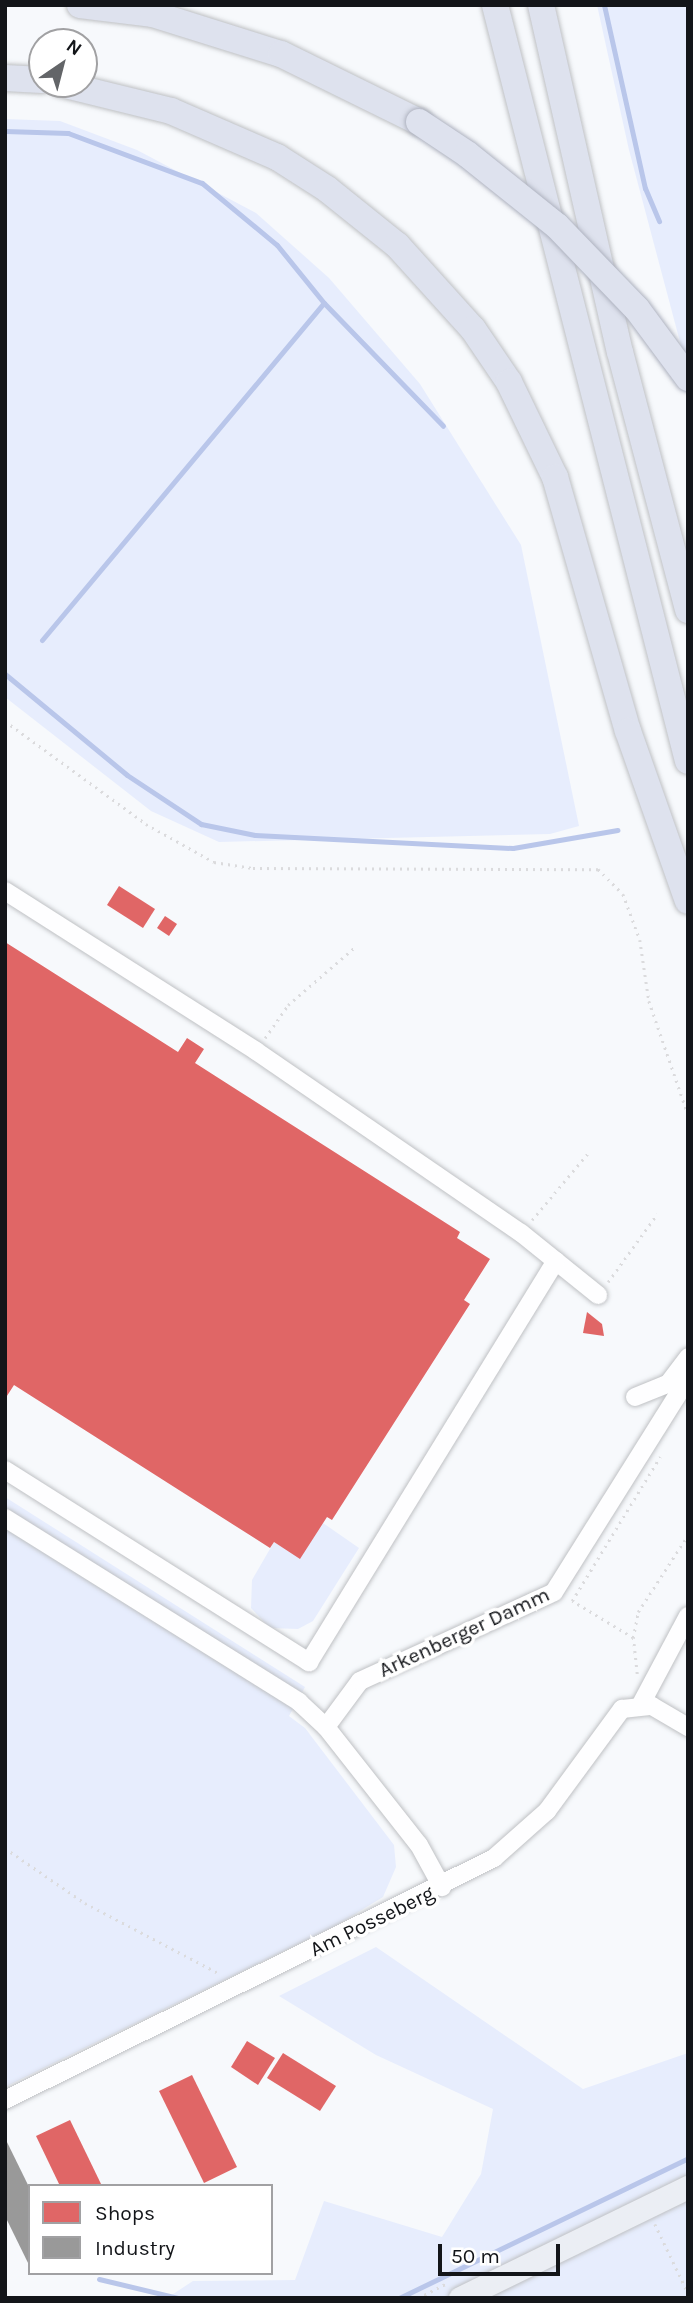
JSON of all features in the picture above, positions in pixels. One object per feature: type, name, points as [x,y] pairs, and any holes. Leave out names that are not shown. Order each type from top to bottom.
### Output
[{"type":"highway","points":[[80,5],[153,14],[281,54],[348,83],[419,122],[467,154],[557,226],[637,309],[688,378]]},
{"type":"highway","points":[[495,5],[688,761]]},
{"type":"highway","points":[[541,5],[620,352],[688,610]]},
{"type":"highway","points":[[5,78],[28,79]]},
{"type":"highway","points":[[98,93],[171,111],[277,158],[327,189],[397,244],[473,329],[509,382],[555,477],[628,731],[688,901]]},
{"type":"main road","points":[[460,2298],[688,2187]]},
{"type":"street","points":[[5,891],[256,1051],[521,1233],[598,1295]]},
{"type":"street","points":[[5,1470],[309,1662],[556,1261]]},
{"type":"street","points":[[671,1390],[688,1357]]},
{"type":"street","points":[[635,1397],[671,1390],[688,1378]]},
{"type":"street","name":"Arkenberger Damm","points":[[326,1727],[363,1674],[554,1592],[672,1408],[671,1390]]},
{"type":"street","points":[[5,1518],[299,1702],[326,1727],[419,1845],[442,1887]]},
{"type":"street","points":[[688,1616],[641,1704],[688,1727]]},
{"type":"street","name":"Am Posseberg","points":[[5,2100],[442,1887],[494,1858],[524,1835],[614,1717],[622,1709],[641,1704]]},
{"type":"path","points":[[5,721],[146,824],[214,862],[253,868],[598,869],[623,894],[640,940],[649,1001],[688,1114]]},
{"type":"path","points":[[256,1051],[288,1006],[356,946]]},
{"type":"path","points":[[521,1233],[588,1153]]},
{"type":"path","points":[[598,1295],[657,1214]]},
{"type":"path","points":[[633,1638],[572,1601],[666,1448]]},
{"type":"path","points":[[641,1704],[633,1638],[638,1612],[688,1535]]},
{"type":"path","points":[[5,1848],[85,1903],[221,1974],[233,1989]]},
{"type":"path","points":[[653,2220],[688,2293]]},
{"type":"shaded area","points":[[597,5],[688,5],[688,372],[629,150]]},
{"type":"shaded area","points":[[5,119],[60,121],[137,150],[256,213],[329,278],[420,384],[521,545],[579,826],[550,834],[219,842],[151,811],[5,697]]},
{"type":"shaded area","points":[[5,1497],[305,1687],[289,1716],[305,1728],[394,1845],[396,1867],[383,1897],[337,1925],[5,2087]]},
{"type":"shaded area","points":[[323,1523],[359,1548],[313,1621],[298,1629],[270,1628],[251,1608],[252,1580],[274,1542],[300,1558]]},
{"type":"shaded area","points":[[376,1947],[583,2089],[688,2053],[688,2298],[167,2298],[193,2281],[295,2280],[324,2201],[442,2237],[481,2174],[493,2109],[376,2055],[279,1996]]},
{"type":"building: Shops","points":[[119,886],[155,909],[143,928],[107,905]]},
{"type":"building: Shops","points":[[165,916],[177,924],[169,936],[157,928]]},
{"type":"building: Shops","points":[[5,942],[178,1052],[187,1038],[204,1049],[195,1063],[460,1232],[457,1238],[490,1259],[464,1300],[470,1304],[332,1520],[327,1517],[300,1559],[274,1542],[270,1548],[14,1385],[5,1399]]},
{"type":"building: Shops","points":[[587,1312],[602,1324],[604,1336],[583,1333]]},
{"type":"building: Shops","points":[[247,2041],[275,2058],[258,2085],[231,2067]]},
{"type":"building: Shops","points":[[283,2053],[336,2086],[320,2111],[267,2078]]},
{"type":"building: Shops","points":[[192,2075],[237,2167],[204,2183],[159,2091]]},
{"type":"building: Shops","points":[[70,2120],[101,2184],[59,2184],[36,2136]]},
{"type":"building: Industry","points":[[5,2138],[28,2185],[28,2263],[5,2216]]},
{"type":"waterway","points":[[604,5],[645,188],[659,221]]},
{"type":"waterway","points":[[5,131],[68,133],[202,183],[277,245],[324,303],[443,426]]},
{"type":"waterway","points":[[42,640],[324,303]]},
{"type":"waterway","points":[[5,674],[127,775],[201,824],[255,835],[513,848],[617,830]]},
{"type":"waterway","points":[[399,2298],[688,2158]]},
{"type":"waterway","points":[[99,2279],[178,2298]]}]
